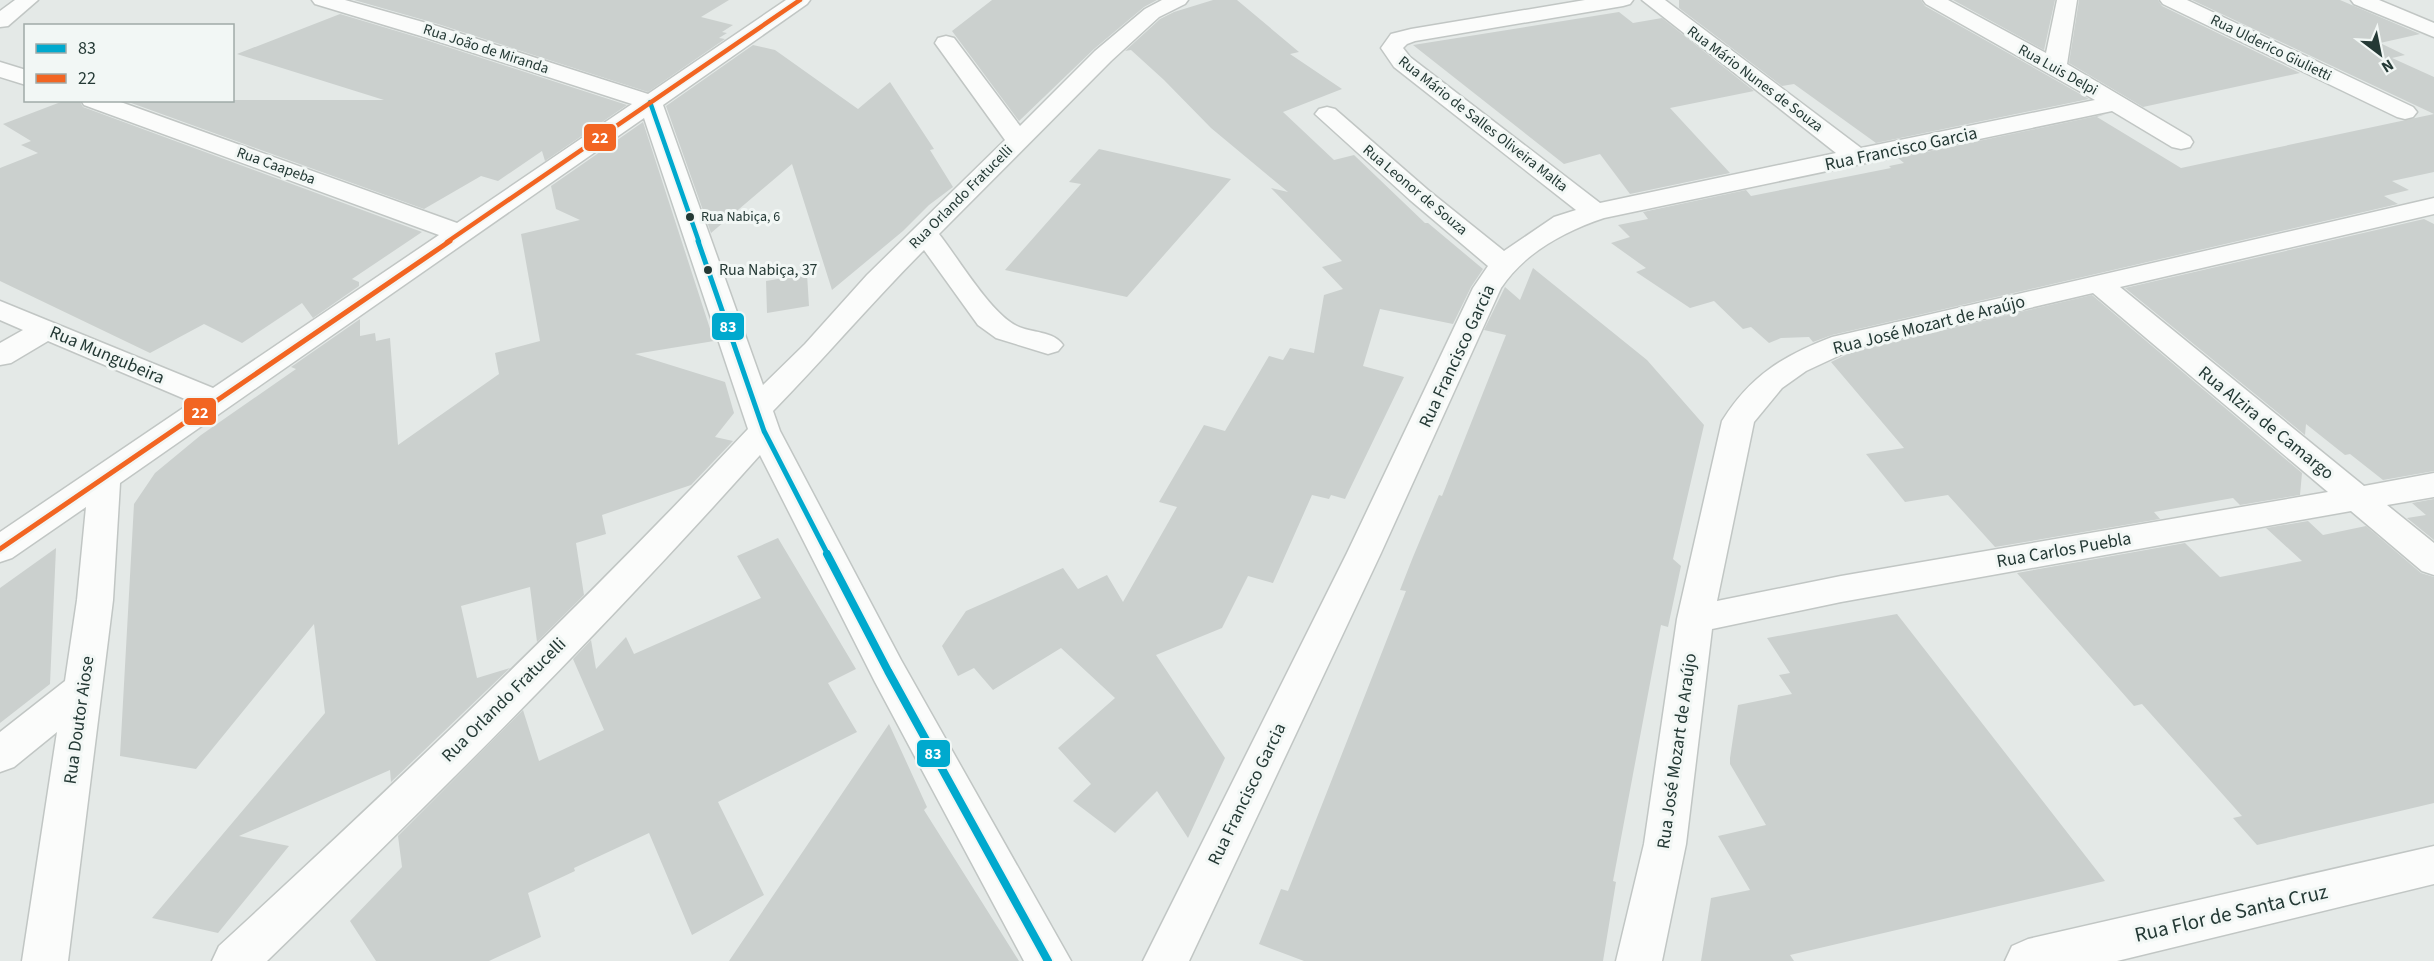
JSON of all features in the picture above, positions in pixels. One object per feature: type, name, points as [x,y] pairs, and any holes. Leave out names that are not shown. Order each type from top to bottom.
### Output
[{"type":"street","points":[[0,21],[28,0]]},
{"type":"street","name":"Rua João de Miranda","points":[[322,0],[429,31],[650,102]]},
{"type":"street","points":[[0,549],[800,0]]},
{"type":"street","name":"Rua Orlando Fratucelli","points":[[235,961],[363,841],[646,560],[815,351],[877,281],[1136,25],[1178,0]]},
{"type":"street","name":"Rua Mário de Salles Oliveira Malta","points":[[1595,212],[1402,62],[1392,48],[1399,39],[1411,35],[1623,0]]},
{"type":"street","name":"Rua Mário Nunes de Souza","points":[[1652,0],[1858,158]]},
{"type":"street","name":"Rua Luis Delpi","points":[[1933,0],[2055,67],[2181,142]]},
{"type":"street","points":[[2055,67],[2067,0]]},
{"type":"street","name":"Rua Ulderico Giulietti","points":[[2170,0],[2405,112]]},
{"type":"street","points":[[2361,0],[2434,31]]},
{"type":"street","points":[[946,43],[1018,140]]},
{"type":"street","points":[[0,69],[24,77]]},
{"type":"street","name":"Rua Caapeba","points":[[98,102],[460,233]]},
{"type":"street","points":[[650,102],[760,420],[888,671],[1048,961]]},
{"type":"street","name":"Rua Francisco Garcia","points":[[1166,961],[1364,553],[1487,288],[1503,264],[1563,223],[1595,212],[1662,196],[1858,158],[2117,103]]},
{"type":"street","name":"Rua Leonor de Souza","points":[[1327,114],[1419,195],[1503,264]]},
{"type":"street","name":"Rua José Mozart de Araújo","points":[[1639,961],[1665,844],[1695,619],[1738,421],[1755,395],[1779,373],[1809,356],[1842,343],[2434,206]]},
{"type":"street","points":[[925,233],[988,319],[1006,332],[1048,345]]},
{"type":"street","name":"Rua Alzira de Camargo","points":[[2099,284],[2434,562]]},
{"type":"street","name":"Rua Mungubeira","points":[[2,313],[214,400]]},
{"type":"street","points":[[0,356],[45,330]]},
{"type":"street","name":"Rua Doutor Aiose","points":[[45,961],[93,628],[102,540],[104,478]]},
{"type":"street","name":"Rua Carlos Puebla","points":[[1695,619],[1852,587],[2434,485]]},
{"type":"street","points":[[0,755],[83,689]]},
{"type":"street","name":"Rua Flor de Santa Cruz","points":[[2053,958],[2434,865]]},
{"type":"building","points":[[354,0],[729,0],[701,17],[733,25],[722,32],[727,33],[719,38],[725,39],[648,92],[438,24]]},
{"type":"building","points":[[992,0],[1157,0],[1144,7],[1094,49],[1019,121],[952,31]]},
{"type":"building","points":[[1213,0],[1237,0],[1299,52],[1290,54],[1342,89],[1283,112],[1334,160],[1354,155],[1425,223],[1428,223],[1483,269],[1471,287],[1453,324],[1380,309],[1363,366],[1404,377],[1345,499],[1331,495],[1329,499],[1312,495],[1273,583],[1248,576],[1222,628],[1156,655],[1225,758],[1188,838],[1157,791],[1115,833],[1073,801],[1091,784],[1058,748],[1115,698],[1061,648],[993,690],[974,668],[958,676],[942,646],[966,611],[1063,568],[1078,589],[1107,575],[1123,602],[1177,507],[1159,502],[1204,425],[1225,431],[1269,356],[1283,360],[1290,348],[1314,353],[1324,295],[1343,289],[1322,267],[1342,261],[1271,188],[1288,192],[1211,128],[1131,50],[1125,51],[1160,19],[1174,12]]},
{"type":"building","points":[[1679,0],[1921,0],[1925,6],[2089,99],[1876,143],[1794,84],[1782,86],[1679,8]]},
{"type":"building","points":[[1953,0],[2055,0],[2044,50]]},
{"type":"building","points":[[2079,0],[2158,0],[2162,6],[2300,73],[2143,107],[2069,63]]},
{"type":"building","points":[[2192,0],[2340,0],[2420,34],[2380,43],[2405,55],[2392,58],[2434,77],[2434,114]]},
{"type":"building","points":[[1619,12],[1633,23],[1662,18],[1754,91],[1670,108],[1730,173],[1630,194],[1600,154],[1564,164],[1413,45]]},
{"type":"building","points":[[340,14],[627,105],[545,161],[542,151],[498,181],[481,176],[424,209],[129,102],[384,100],[237,54]]},
{"type":"building","points":[[753,45],[775,50],[858,109],[890,82],[934,149],[930,150],[953,187],[929,205],[903,231],[832,290],[792,164],[711,233],[666,106]]},
{"type":"building","points":[[61,102],[80,102],[83,107],[422,232],[352,279],[359,282],[359,286],[313,318],[302,303],[242,343],[204,324],[150,353],[0,281],[0,168],[38,153],[21,145],[31,141],[3,124]]},
{"type":"building","points":[[2106,114],[2097,117],[2181,168],[2434,114],[2434,172],[2392,181],[2409,190],[2384,196],[2398,204],[1832,335],[1813,342],[1809,337],[1781,338],[1769,343],[1751,327],[1743,329],[1714,301],[1690,308],[1636,272],[1646,268],[1611,243],[1630,237],[1618,225],[1648,219],[1643,212],[1746,190],[1751,196],[1891,168],[1889,166],[1904,163],[1898,158]]},
{"type":"building","points":[[643,122],[714,341],[635,354],[725,382],[734,413],[715,437],[733,441],[691,485],[602,515],[606,534],[576,543],[584,595],[537,642],[530,587],[461,606],[477,678],[510,668],[391,782],[390,770],[239,836],[289,846],[218,933],[152,918],[325,713],[314,624],[196,769],[120,756],[134,504],[155,473],[201,435],[296,369],[291,367],[360,319],[360,336],[375,333],[376,341],[390,338],[398,445],[499,374],[495,353],[540,341],[521,234],[580,220],[556,209],[551,186]]},
{"type":"building","points":[[1099,149],[1231,179],[1127,297],[1005,270],[1081,184],[1069,182]]},
{"type":"building","points":[[2424,219],[2434,224],[2434,471],[2383,480],[2350,454],[2345,455],[2306,424],[2305,435],[2125,288]]},
{"type":"building","points":[[1533,268],[1647,360],[1704,425],[1673,559],[1681,566],[1668,627],[1661,625],[1613,881],[1616,882],[1603,961],[1304,961],[1259,944],[1281,889],[1288,891],[1406,591],[1400,590],[1439,495],[1442,496],[1506,335],[1484,330],[1505,287],[1520,300]]},
{"type":"building","points":[[807,274],[809,306],[767,313],[766,281]]},
{"type":"building","points":[[2092,295],[2302,473],[2300,495],[2240,505],[2233,498],[2154,512],[2160,519],[1995,547],[1948,495],[1905,502],[1866,454],[1904,448],[1831,362],[1852,352]]},
{"type":"building","points":[[2434,499],[2434,540],[2407,518],[2426,515],[2412,503]]},
{"type":"building","points":[[2308,521],[2323,535],[2366,526],[2421,573],[2434,577],[2434,803],[2257,845],[2233,818],[2242,816],[2142,704],[2134,706],[2017,573],[2185,543],[2220,577],[2302,561],[2266,528]]},
{"type":"building","points":[[778,538],[856,669],[828,683],[857,732],[718,802],[764,895],[692,935],[649,833],[574,868],[575,871],[528,893],[541,937],[489,961],[376,961],[350,921],[402,867],[398,836],[523,710],[539,761],[604,730],[573,659],[591,640],[596,669],[626,637],[634,654],[761,598],[737,556]]},
{"type":"building","points":[[56,548],[50,684],[0,723],[0,588]]},
{"type":"building","points":[[1897,614],[2105,881],[1790,955],[1794,961],[1701,961],[1711,898],[1750,890],[1718,836],[1766,825],[1730,764],[1730,758],[1738,705],[1792,694],[1779,675],[1790,673],[1767,638]]},
{"type":"building","points":[[889,724],[927,807],[924,810],[1019,961],[729,961]]},
{"type":"transit line","name":"22","points":[[0,549],[800,0]]},
{"type":"transit line","name":"83","points":[[650,102],[764,431],[888,671],[1048,961]]},
{"type":"place","name":"Rua Nabiça, 6","points":[[690,217]]},
{"type":"place","name":"Rua Nabiça, 37","points":[[708,270]]}]
